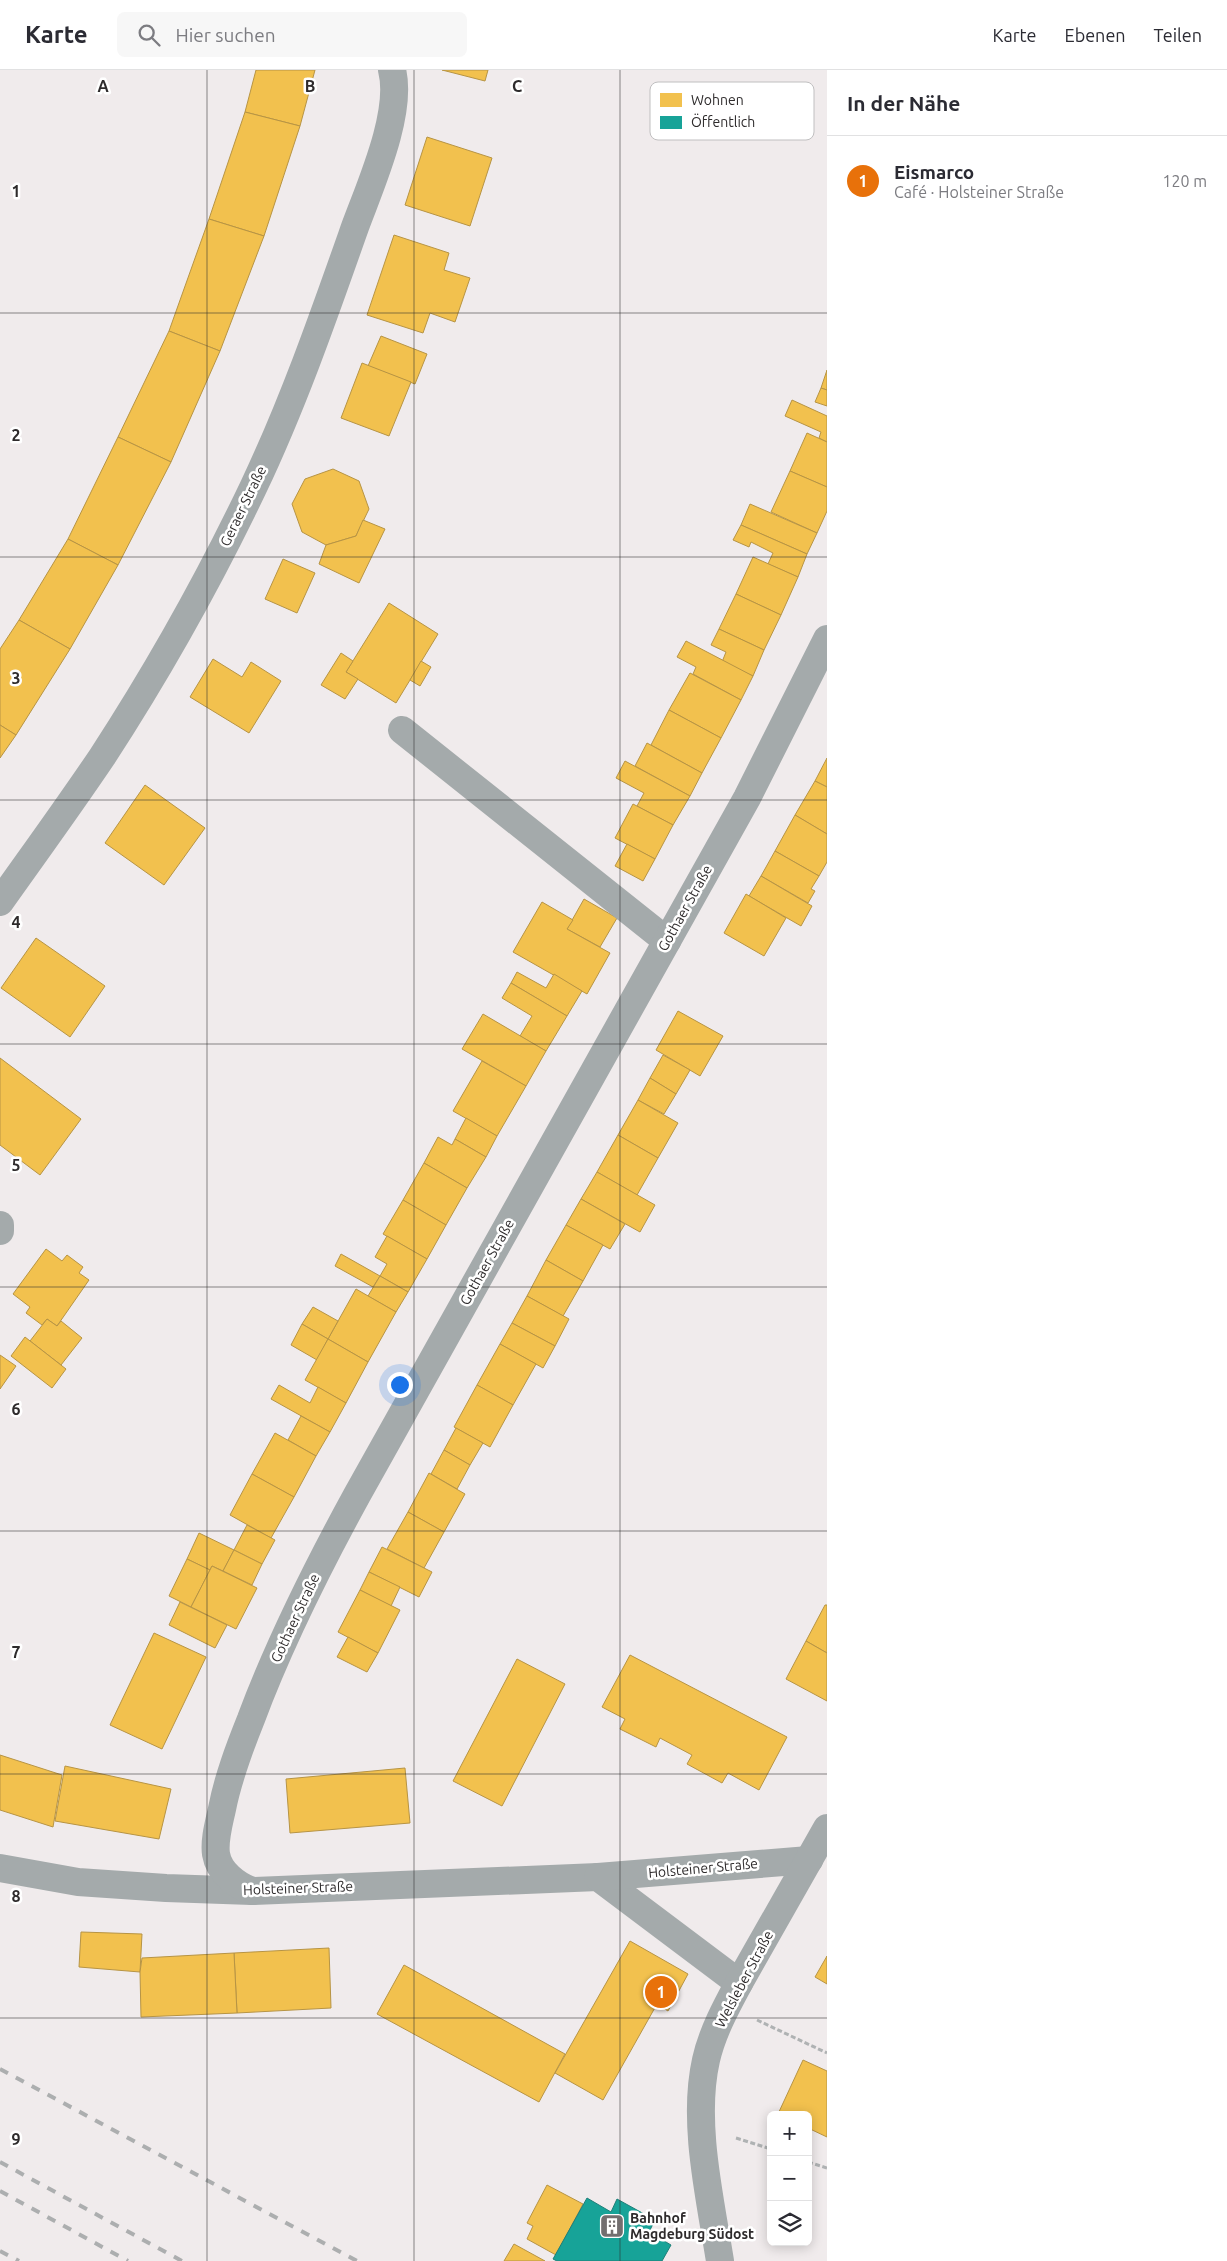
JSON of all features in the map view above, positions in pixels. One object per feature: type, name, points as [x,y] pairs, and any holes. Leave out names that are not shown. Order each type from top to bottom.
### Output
[{"type":"street","name":"Geraer Straße","points":[[0,902],[102,757],[197,594],[254,487],[301,375],[381,154],[393,106],[395,89],[392,70]]},
{"type":"street","name":"Gothaer Straße","points":[[252,1891],[234,1882],[219,1863],[216,1848],[219,1824],[231,1771],[281,1645],[305,1593],[357,1495],[756,782],[827,639]]},
{"type":"street","points":[[402,730],[667,941]]},
{"type":"street","points":[[0,1225],[0,1231]]},
{"type":"street","name":"Welsleber Straße","points":[[720,2261],[701,2126],[701,2098],[707,2057],[727,2006],[739,1983],[827,1828]]},
{"type":"street","name":"Holsteiner Straße","points":[[0,1868],[78,1882],[252,1891],[598,1877],[809,1860]]},
{"type":"street","points":[[598,1877],[739,1983]]},
{"type":"path","points":[[727,2006],[827,2053]]},
{"type":"path","points":[[812,2163],[827,2168]]},
{"type":"building: Wohnen","points":[[256,70],[315,70],[300,126],[245,112]]},
{"type":"building: Wohnen","points":[[442,70],[488,70],[485,81]]},
{"type":"building: Wohnen","points":[[245,112],[300,126],[264,236],[209,219]]},
{"type":"building: Wohnen","points":[[427,137],[492,158],[470,226],[405,205]]},
{"type":"building: Wohnen","points":[[209,219],[264,236],[220,351],[169,331]]},
{"type":"building: Wohnen","points":[[394,235],[449,253],[444,270],[470,278],[455,322],[430,313],[423,333],[367,315]]},
{"type":"building: Wohnen","points":[[169,331],[220,351],[171,462],[118,437]]},
{"type":"building: Wohnen","points":[[381,336],[427,354],[415,384],[368,366]]},
{"type":"building: Wohnen","points":[[362,363],[411,382],[389,436],[341,418]]},
{"type":"building: Wohnen","points":[[827,370],[827,390],[821,388]]},
{"type":"building: Wohnen","points":[[821,388],[827,390],[827,406],[815,402]]},
{"type":"building: Wohnen","points":[[792,400],[827,416],[827,442],[819,438],[821,432],[785,416]]},
{"type":"building: Wohnen","points":[[807,433],[827,442],[827,487],[790,471]]},
{"type":"building: Wohnen","points":[[118,437],[171,462],[118,565],[68,539]]},
{"type":"building: Wohnen","points":[[333,469],[359,481],[369,509],[356,536],[326,545],[302,532],[292,504],[305,479]]},
{"type":"building: Wohnen","points":[[790,471],[827,487],[827,511],[817,533],[771,512]]},
{"type":"building: Wohnen","points":[[750,504],[817,533],[807,554],[741,525]]},
{"type":"building: Wohnen","points":[[363,520],[385,529],[359,583],[319,564],[326,545],[356,536]]},
{"type":"building: Wohnen","points":[[741,525],[807,554],[798,577],[768,564],[773,553],[751,542],[749,547],[733,540]]},
{"type":"building: Wohnen","points":[[68,539],[118,565],[70,649],[19,620]]},
{"type":"building: Wohnen","points":[[753,557],[798,577],[781,615],[736,594]]},
{"type":"building: Wohnen","points":[[283,559],[315,573],[297,613],[265,599]]},
{"type":"building: Wohnen","points":[[736,594],[781,615],[764,650],[719,629]]},
{"type":"building: Wohnen","points":[[389,603],[438,634],[396,703],[346,672]]},
{"type":"building: Wohnen","points":[[19,620],[70,649],[16,735],[0,725],[0,649]]},
{"type":"building: Wohnen","points":[[719,629],[764,650],[753,676],[722,662],[726,652],[711,645]]},
{"type":"building: Wohnen","points":[[686,641],[753,676],[741,700],[693,674],[696,667],[677,657]]},
{"type":"building: Wohnen","points":[[341,653],[353,661],[346,672],[358,679],[345,699],[321,685]]},
{"type":"building: Wohnen","points":[[213,659],[242,677],[251,662],[281,681],[249,733],[190,697]]},
{"type":"building: Wohnen","points":[[421,661],[431,667],[420,686],[410,680]]},
{"type":"building: Wohnen","points":[[690,673],[741,700],[721,738],[669,710]]},
{"type":"building: Wohnen","points":[[669,710],[721,738],[702,773],[651,745]]},
{"type":"building: Wohnen","points":[[0,725],[16,735],[0,758]]},
{"type":"building: Wohnen","points":[[647,743],[702,773],[690,796],[635,766]]},
{"type":"building: Wohnen","points":[[827,758],[827,787],[815,781]]},
{"type":"building: Wohnen","points":[[625,761],[690,796],[673,825],[637,806],[644,793],[616,778]]},
{"type":"building: Wohnen","points":[[815,781],[827,787],[827,834],[795,815]]},
{"type":"building: Wohnen","points":[[145,785],[205,828],[164,885],[105,843]]},
{"type":"building: Wohnen","points":[[633,804],[673,825],[655,859],[615,838]]},
{"type":"building: Wohnen","points":[[795,815],[827,834],[827,862],[819,876],[775,851]]},
{"type":"building: Wohnen","points":[[627,844],[655,859],[643,881],[615,866]]},
{"type":"building: Wohnen","points":[[775,851],[819,876],[811,889],[815,891],[808,903],[761,876]]},
{"type":"building: Wohnen","points":[[761,876],[812,906],[801,926],[749,896]]},
{"type":"building: Wohnen","points":[[746,894],[786,918],[764,956],[724,933]]},
{"type":"building: Wohnen","points":[[584,899],[617,918],[600,947],[567,929]]},
{"type":"building: Wohnen","points":[[542,902],[573,920],[567,929],[610,953],[587,994],[513,952]]},
{"type":"building: Wohnen","points":[[36,938],[105,986],[70,1037],[1,988]]},
{"type":"building: Wohnen","points":[[517,972],[546,988],[554,974],[582,991],[567,1016],[511,983]]},
{"type":"building: Wohnen","points":[[511,983],[567,1016],[546,1051],[520,1036],[532,1016],[502,998]]},
{"type":"building: Wohnen","points":[[678,1011],[723,1036],[700,1076],[656,1050]]},
{"type":"building: Wohnen","points":[[483,1014],[546,1051],[526,1086],[462,1049]]},
{"type":"building: Wohnen","points":[[663,1055],[690,1070],[676,1094],[650,1078]]},
{"type":"building: Wohnen","points":[[0,1058],[81,1119],[40,1175],[0,1145]]},
{"type":"building: Wohnen","points":[[482,1061],[526,1086],[497,1136],[453,1111]]},
{"type":"building: Wohnen","points":[[650,1078],[676,1094],[664,1114],[638,1100]]},
{"type":"building: Wohnen","points":[[638,1100],[678,1123],[658,1158],[618,1135]]},
{"type":"building: Wohnen","points":[[466,1118],[497,1136],[486,1157],[455,1139]]},
{"type":"building: Wohnen","points":[[618,1135],[658,1158],[637,1195],[597,1172]]},
{"type":"building: Wohnen","points":[[438,1137],[452,1145],[455,1139],[486,1157],[467,1188],[424,1163]]},
{"type":"building: Wohnen","points":[[424,1163],[467,1188],[446,1225],[403,1200]]},
{"type":"building: Wohnen","points":[[597,1172],[655,1205],[640,1232],[581,1199]]},
{"type":"building: Wohnen","points":[[581,1199],[625,1224],[610,1249],[566,1225]]},
{"type":"building: Wohnen","points":[[403,1200],[446,1225],[427,1259],[383,1234]]},
{"type":"building: Wohnen","points":[[566,1225],[603,1245],[583,1281],[546,1260]]},
{"type":"building: Wohnen","points":[[387,1236],[427,1259],[408,1292],[380,1276],[387,1264],[375,1257]]},
{"type":"building: Wohnen","points":[[46,1249],[62,1261],[67,1255],[83,1267],[79,1273],[89,1280],[57,1326],[47,1319],[42,1325],[26,1313],[30,1307],[13,1294]]},
{"type":"building: Wohnen","points":[[341,1254],[380,1276],[373,1287],[335,1266]]},
{"type":"building: Wohnen","points":[[546,1260],[583,1281],[563,1316],[527,1296]]},
{"type":"building: Wohnen","points":[[380,1276],[408,1292],[396,1312],[368,1296]]},
{"type":"building: Wohnen","points":[[356,1289],[396,1312],[368,1362],[328,1339]]},
{"type":"building: Wohnen","points":[[527,1296],[569,1319],[555,1346],[512,1323]]},
{"type":"building: Wohnen","points":[[313,1307],[338,1321],[328,1339],[302,1324]]},
{"type":"building: Wohnen","points":[[47,1319],[57,1326],[61,1321],[82,1338],[61,1365],[30,1341]]},
{"type":"building: Wohnen","points":[[512,1323],[555,1346],[543,1368],[500,1344]]},
{"type":"building: Wohnen","points":[[302,1324],[328,1339],[317,1360],[291,1345]]},
{"type":"building: Wohnen","points":[[25,1337],[66,1369],[52,1388],[11,1356]]},
{"type":"building: Wohnen","points":[[328,1339],[368,1362],[346,1403],[305,1380]]},
{"type":"building: Wohnen","points":[[500,1344],[536,1364],[513,1405],[477,1385]]},
{"type":"building: Wohnen","points":[[0,1355],[16,1366],[0,1389]]},
{"type":"building: Wohnen","points":[[279,1385],[310,1403],[318,1387],[346,1403],[330,1432],[271,1399]]},
{"type":"building: Wohnen","points":[[477,1385],[513,1405],[490,1447],[454,1427]]},
{"type":"building: Wohnen","points":[[301,1416],[330,1432],[316,1456],[288,1440]]},
{"type":"building: Wohnen","points":[[456,1428],[483,1443],[470,1465],[444,1450]]},
{"type":"building: Wohnen","points":[[275,1433],[316,1456],[294,1497],[252,1474]]},
{"type":"building: Wohnen","points":[[444,1450],[470,1465],[457,1489],[431,1474]]},
{"type":"building: Wohnen","points":[[429,1473],[465,1494],[444,1532],[408,1512]]},
{"type":"building: Wohnen","points":[[252,1474],[294,1497],[271,1538],[230,1515]]},
{"type":"building: Wohnen","points":[[408,1512],[444,1532],[424,1568],[387,1549]]},
{"type":"building: Wohnen","points":[[247,1525],[275,1540],[262,1564],[234,1550]]},
{"type":"building: Wohnen","points":[[199,1533],[234,1550],[223,1571],[212,1566],[210,1570],[187,1559]]},
{"type":"building: Wohnen","points":[[382,1547],[432,1572],[419,1597],[369,1572]]},
{"type":"building: Wohnen","points":[[234,1550],[262,1564],[252,1585],[223,1571]]},
{"type":"building: Wohnen","points":[[187,1559],[210,1570],[191,1607],[169,1596]]},
{"type":"building: Wohnen","points":[[212,1566],[257,1588],[236,1629],[191,1607]]},
{"type":"building: Wohnen","points":[[369,1572],[400,1587],[391,1606],[360,1590]]},
{"type":"building: Wohnen","points":[[360,1590],[400,1610],[378,1653],[338,1632]]},
{"type":"building: Wohnen","points":[[180,1602],[227,1625],[215,1648],[169,1625]]},
{"type":"building: Wohnen","points":[[825,1605],[827,1605],[827,1653],[806,1641]]},
{"type":"building: Wohnen","points":[[154,1633],[206,1657],[162,1749],[110,1725]]},
{"type":"building: Wohnen","points":[[348,1637],[378,1653],[367,1672],[337,1657]]},
{"type":"building: Wohnen","points":[[806,1641],[827,1653],[827,1701],[786,1679]]},
{"type":"building: Wohnen","points":[[630,1655],[787,1737],[759,1790],[728,1773],[722,1783],[687,1764],[692,1755],[660,1738],[656,1747],[620,1729],[625,1719],[602,1707]]},
{"type":"building: Wohnen","points":[[517,1659],[565,1684],[502,1806],[453,1781]]},
{"type":"building: Wohnen","points":[[0,1755],[62,1775],[53,1827],[0,1810]]},
{"type":"building: Wohnen","points":[[65,1766],[171,1789],[159,1839],[55,1821]]},
{"type":"building: Wohnen","points":[[405,1768],[410,1823],[290,1833],[286,1779]]},
{"type":"building: Wohnen","points":[[81,1932],[142,1934],[140,1972],[79,1967]]},
{"type":"building: Wohnen","points":[[630,1941],[688,1974],[668,2011],[657,2004],[603,2100],[555,2073]]},
{"type":"building: Wohnen","points":[[329,1948],[331,2008],[237,2013],[234,1953]]},
{"type":"building: Wohnen","points":[[234,1953],[237,2013],[141,2017],[140,1972],[142,1958]]},
{"type":"building: Wohnen","points":[[827,1956],[827,1984],[815,1977]]},
{"type":"building: Wohnen","points":[[404,1965],[565,2054],[539,2102],[377,2014]]},
{"type":"building: Wohnen","points":[[803,2060],[827,2071],[827,2137],[812,2130],[812,2111],[779,2111]]},
{"type":"building: Wohnen","points":[[547,2185],[583,2204],[556,2255],[527,2239],[533,2226],[527,2223]]},
{"type":"building: Wohnen","points":[[514,2244],[545,2261],[504,2261]]},
{"type":"building: Öffentlich","name":"Bahnhof Magdeburg Südost","points":[[587,2198],[611,2212],[617,2199],[655,2220],[649,2232],[671,2245],[662,2261],[557,2261],[553,2259]]},
{"type":"railway","points":[[0,2069],[357,2261]]},
{"type":"railway","points":[[0,2162],[182,2261]]},
{"type":"railway","points":[[0,2191],[128,2261]]},
{"type":"railway","points":[[0,2251],[19,2261]]},
{"type":"place","name":"Eismarco","points":[[661,1992]]},
{"type":"place","name":"Bahnhof Magdeburg Südost","points":[[612,2226]]}]
